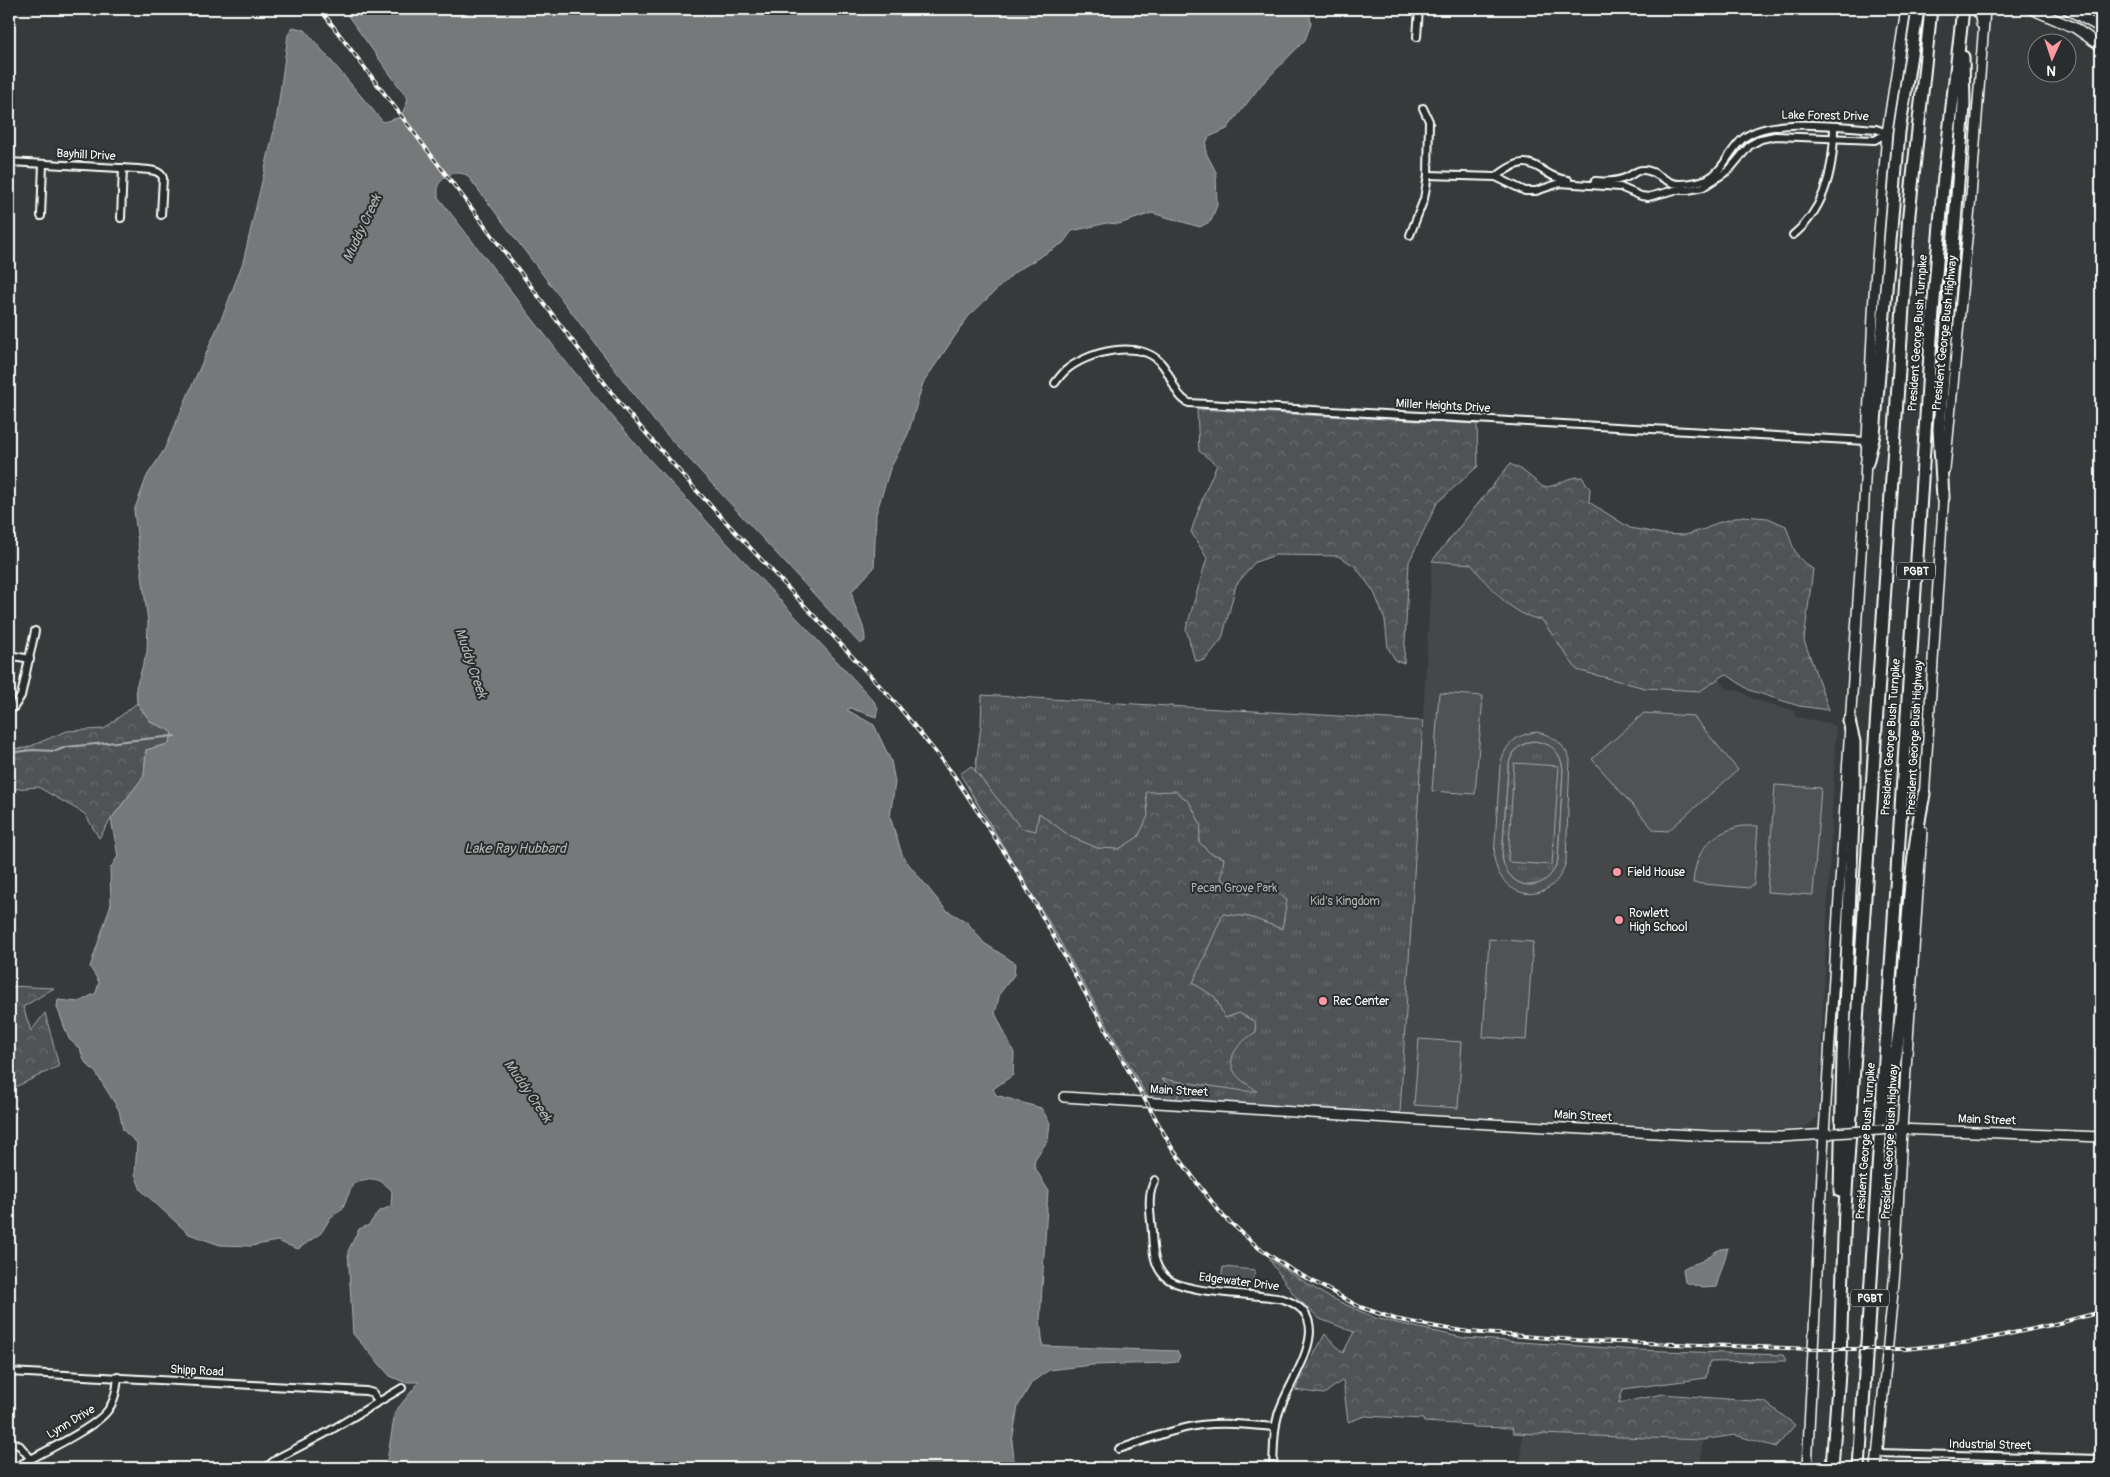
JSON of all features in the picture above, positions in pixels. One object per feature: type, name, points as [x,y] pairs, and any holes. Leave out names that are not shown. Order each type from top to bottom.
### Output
[{"type":"highway","points":[[1866,463],[1874,435],[1898,132],[1911,11]]},
{"type":"highway","name":"President George Bush Turnpike","points":[[1832,1468],[1840,1359],[1845,1208],[1909,214],[1930,12]]},
{"type":"highway","points":[[1943,498],[1939,428],[1964,105],[1962,12]]},
{"type":"highway","name":"President George Bush Turnpike","points":[[1859,1468],[1930,345],[1943,186],[1962,12]]},
{"type":"highway","points":[[1845,1208],[1839,1187],[1854,795],[1854,742],[1849,721]]},
{"type":"highway","points":[[1880,1128],[1888,1112],[1897,1046],[1911,880],[1917,828],[1924,794]]},
{"type":"main road","points":[[1976,9],[1980,16],[1982,34]]},
{"type":"main road","name":"President George Bush Highway","points":[[1876,1468],[1895,1271],[1898,1129],[1924,794],[1943,498],[1971,197],[1985,9]]},
{"type":"main road","points":[[2031,9],[2075,28],[2101,46]]},
{"type":"main road","points":[[2067,9],[2101,28]]},
{"type":"main road","points":[[1808,1468],[1829,1134],[1849,721],[1866,463],[1874,295],[1887,133],[1911,11]]},
{"type":"main road","name":"Main Street","points":[[1064,1096],[1435,1121],[1711,1136],[1780,1137],[1898,1129],[2101,1137]]},
{"type":"street","points":[[1417,37],[1419,9]]},
{"type":"street","points":[[1410,235],[1424,199],[1428,174],[1428,121],[1423,108]]},
{"type":"street","name":"Lake Forest Drive","points":[[1496,177],[1506,169],[1525,163],[1536,164],[1562,179],[1620,187],[1648,197],[1675,190],[1704,187],[1715,176],[1735,144],[1747,135],[1759,130],[1786,125],[1876,128],[1887,133]]},
{"type":"street","points":[[1793,235],[1804,226],[1816,211],[1832,170],[1834,127]]},
{"type":"street","name":"Lake Forest Drive","points":[[1428,174],[1496,177],[1524,191],[1536,190],[1560,183],[1614,182],[1638,170],[1650,170],[1675,184],[1702,180],[1729,170],[1750,145],[1761,139],[1774,136],[1875,140],[1887,133]]},
{"type":"street","name":"Bayhill Drive","points":[[9,162],[123,168],[157,172],[162,174],[161,215]]},
{"type":"street","points":[[41,216],[43,164]]},
{"type":"street","points":[[121,218],[123,168]]},
{"type":"street","name":"Miller Heights Drive","points":[[1055,383],[1066,370],[1094,356],[1125,348],[1145,351],[1160,362],[1171,376],[1181,399],[1189,403],[1867,441]]},
{"type":"street","points":[[9,708],[14,707],[21,696],[35,631]]},
{"type":"street","points":[[9,656],[30,659]]},
{"type":"street","name":"Edgewater Drive","points":[[1155,1180],[1149,1195],[1153,1249],[1155,1258],[1165,1276],[1184,1286],[1283,1299],[1294,1303],[1304,1313],[1310,1330],[1307,1352],[1286,1393],[1275,1427],[1273,1468]]},
{"type":"street","name":"Shipp Road","points":[[9,1372],[366,1391],[372,1393],[378,1402]]},
{"type":"street","name":"Lynn Drive","points":[[14,1468],[88,1427],[105,1415],[114,1399],[118,1377]]},
{"type":"street","points":[[265,1468],[278,1458],[326,1433],[402,1388]]},
{"type":"street","points":[[1119,1449],[1171,1431],[1202,1425],[1275,1427]]},
{"type":"street","points":[[9,1440],[20,1446],[31,1458]]},
{"type":"street","name":"Industrial Street","points":[[1877,1453],[2101,1459]]},
{"type":"shaded area","name":"Rowlett High School","points":[[1432,561],[1471,564],[1496,596],[1531,618],[1542,620],[1577,670],[1645,688],[1700,691],[1719,679],[1727,689],[1739,690],[1753,699],[1794,711],[1796,717],[1829,723],[1836,727],[1818,1117],[1807,1126],[1795,1129],[1749,1132],[1400,1113]]},
{"type":"shaded area","points":[[1522,1433],[1702,1440],[1701,1468],[1520,1468]]},
{"type":"shaded area","points":[[1887,1460],[2101,1465],[2101,1468],[1887,1468]]},
{"type":"shaded area","points":[[1362,1464],[1440,1468],[1362,1468]]},
{"type":"green space","points":[[1197,409],[1477,424],[1478,466],[1437,503],[1409,562],[1404,663],[1396,661],[1388,648],[1385,620],[1374,592],[1355,566],[1338,556],[1276,555],[1255,562],[1236,585],[1222,639],[1205,660],[1195,661],[1186,629],[1207,558],[1191,532],[1204,494],[1217,465],[1199,451]]},
{"type":"green space","points":[[1510,464],[1522,470],[1543,487],[1549,487],[1571,478],[1582,477],[1590,489],[1589,502],[1630,528],[1662,534],[1685,535],[1743,516],[1768,518],[1786,526],[1798,556],[1813,569],[1804,640],[1829,710],[1799,706],[1749,690],[1726,674],[1700,691],[1645,688],[1577,670],[1542,620],[1520,613],[1502,599],[1471,564],[1432,561]]},
{"type":"green space","points":[[1439,693],[1483,696],[1475,794],[1432,791]]},
{"type":"green space","name":"Pecan Grove Park","points":[[982,695],[1423,721],[1400,1113],[1149,1100],[1052,927],[972,795],[981,726]]},
{"type":"green space","points":[[137,703],[151,722],[171,731],[172,736],[168,744],[146,750],[144,776],[99,838],[85,814],[38,787],[15,789],[13,763],[9,764],[9,749],[26,748],[67,731],[104,729]]},
{"type":"green space","points":[[1644,713],[1693,716],[1738,770],[1668,831],[1654,830],[1592,759]]},
{"type":"green space","points":[[1537,732],[1553,738],[1561,744],[1570,759],[1566,861],[1560,876],[1551,886],[1540,892],[1529,894],[1517,891],[1507,884],[1499,873],[1494,857],[1502,759],[1512,742],[1530,733]],"holes":[[[1532,741],[1554,749],[1562,763],[1558,860],[1553,871],[1546,879],[1537,884],[1529,885],[1520,883],[1512,878],[1506,869],[1502,857],[1508,767],[1511,757],[1519,747]]]},
{"type":"green space","points":[[1532,741],[1545,743],[1554,749],[1560,758],[1563,770],[1558,860],[1553,871],[1546,879],[1537,884],[1529,885],[1520,883],[1512,878],[1506,869],[1502,857],[1509,762],[1516,750]]},
{"type":"green space","points":[[1514,763],[1559,766],[1552,865],[1508,862]]},
{"type":"green space","points":[[971,766],[1021,828],[1036,831],[1039,813],[1071,837],[1098,848],[1119,849],[1138,837],[1148,816],[1146,792],[1176,791],[1190,803],[1201,825],[1199,842],[1210,853],[1224,858],[1221,879],[1248,894],[1263,882],[1287,900],[1282,929],[1250,917],[1223,914],[1193,983],[1215,997],[1225,1018],[1239,1013],[1255,1022],[1256,1032],[1236,1049],[1233,1054],[1232,1066],[1237,1076],[1257,1091],[1161,1079],[1180,1092],[1174,1102],[1149,1100],[1052,927],[960,774]]},
{"type":"green space","points":[[1775,785],[1821,788],[1813,895],[1767,892]]},
{"type":"green space","points":[[1742,826],[1758,826],[1754,884],[1749,888],[1693,883],[1697,861],[1706,845],[1721,834]]},
{"type":"green space","points":[[1489,939],[1533,942],[1526,1040],[1483,1037]]},
{"type":"green space","points":[[9,986],[54,988],[23,1007],[31,1031],[45,1013],[59,1066],[9,1090]]},
{"type":"green space","points":[[1419,1039],[1462,1042],[1458,1108],[1414,1105]]},
{"type":"green space","points":[[1269,1259],[1325,1295],[1375,1318],[1464,1338],[1636,1350],[1783,1355],[1786,1361],[1709,1362],[1706,1378],[1623,1389],[1619,1403],[1663,1394],[1765,1402],[1795,1425],[1776,1447],[1735,1435],[1702,1440],[1513,1433],[1512,1428],[1472,1427],[1472,1425],[1424,1422],[1423,1419],[1365,1416],[1348,1422],[1343,1380],[1324,1394],[1295,1390],[1325,1334],[1343,1353],[1354,1332],[1320,1319],[1295,1296]]},
{"type":"green space","points":[[1223,1267],[1255,1270],[1253,1285],[1221,1281]]},
{"type":"water","name":"Lake Ray Hubbard","points":[[343,9],[1309,9],[1311,24],[1305,40],[1261,85],[1227,129],[1209,137],[1206,143],[1206,153],[1216,172],[1217,205],[1211,221],[1200,227],[1152,213],[1119,224],[1107,223],[1072,231],[1063,243],[1015,272],[968,317],[923,383],[908,434],[890,469],[876,514],[874,568],[852,591],[854,604],[865,634],[865,641],[860,644],[655,422],[467,175],[450,174],[438,185],[438,197],[566,362],[647,457],[873,700],[878,708],[876,717],[850,708],[847,710],[874,725],[891,761],[895,782],[890,817],[903,857],[946,910],[967,922],[984,943],[1015,963],[1014,975],[1000,993],[995,1013],[1014,1053],[1013,1075],[993,1089],[996,1095],[1041,1108],[1050,1123],[1048,1140],[1035,1159],[1034,1166],[1048,1190],[1040,1320],[1043,1346],[1177,1351],[1180,1356],[1177,1362],[1092,1365],[1049,1370],[1032,1382],[1018,1406],[1012,1441],[1015,1468],[383,1468],[387,1461],[395,1412],[419,1382],[404,1382],[390,1376],[353,1334],[348,1251],[359,1229],[369,1225],[378,1212],[391,1206],[392,1191],[383,1183],[374,1179],[353,1184],[342,1209],[331,1217],[321,1233],[298,1249],[277,1241],[251,1246],[220,1245],[189,1234],[141,1190],[135,1174],[137,1143],[123,1130],[119,1110],[96,1073],[85,1062],[80,1049],[69,1039],[57,1007],[58,1000],[79,1002],[96,993],[99,982],[90,967],[111,904],[110,869],[118,856],[111,819],[144,776],[146,750],[168,744],[172,736],[171,731],[151,722],[137,703],[136,687],[147,652],[148,622],[134,511],[147,476],[164,450],[225,310],[243,262],[276,122],[288,35],[293,27],[305,30],[383,122],[401,117],[408,99]]},
{"type":"water","points":[[1728,1248],[1716,1287],[1703,1288],[1685,1282],[1683,1269],[1702,1261],[1717,1251]]},
{"type":"waterway","points":[[9,753],[32,750],[56,751],[66,747],[175,736]]},
{"type":"railway","points":[[320,9],[622,406],[696,490],[895,702],[953,774],[1018,873],[1172,1148],[1224,1217],[1259,1248],[1290,1269],[1360,1307],[1395,1319],[1469,1332],[1589,1341],[1813,1349],[1905,1349],[1971,1342],[2101,1312]]},
{"type":"place","name":"Field House","points":[[1617,872]]},
{"type":"place","name":"Rowlett High School","points":[[1619,920]]},
{"type":"place","name":"Rec Center","points":[[1323,1001]]},
{"type":"water label","name":"Muddy Creek","points":[[362,228]]},
{"type":"water label","name":"Muddy Creek","points":[[471,663]]},
{"type":"water label","name":"Muddy Creek","points":[[528,1091]]},
{"type":"park label","name":"Kid's Kingdom","points":[[1345,901]]}]
